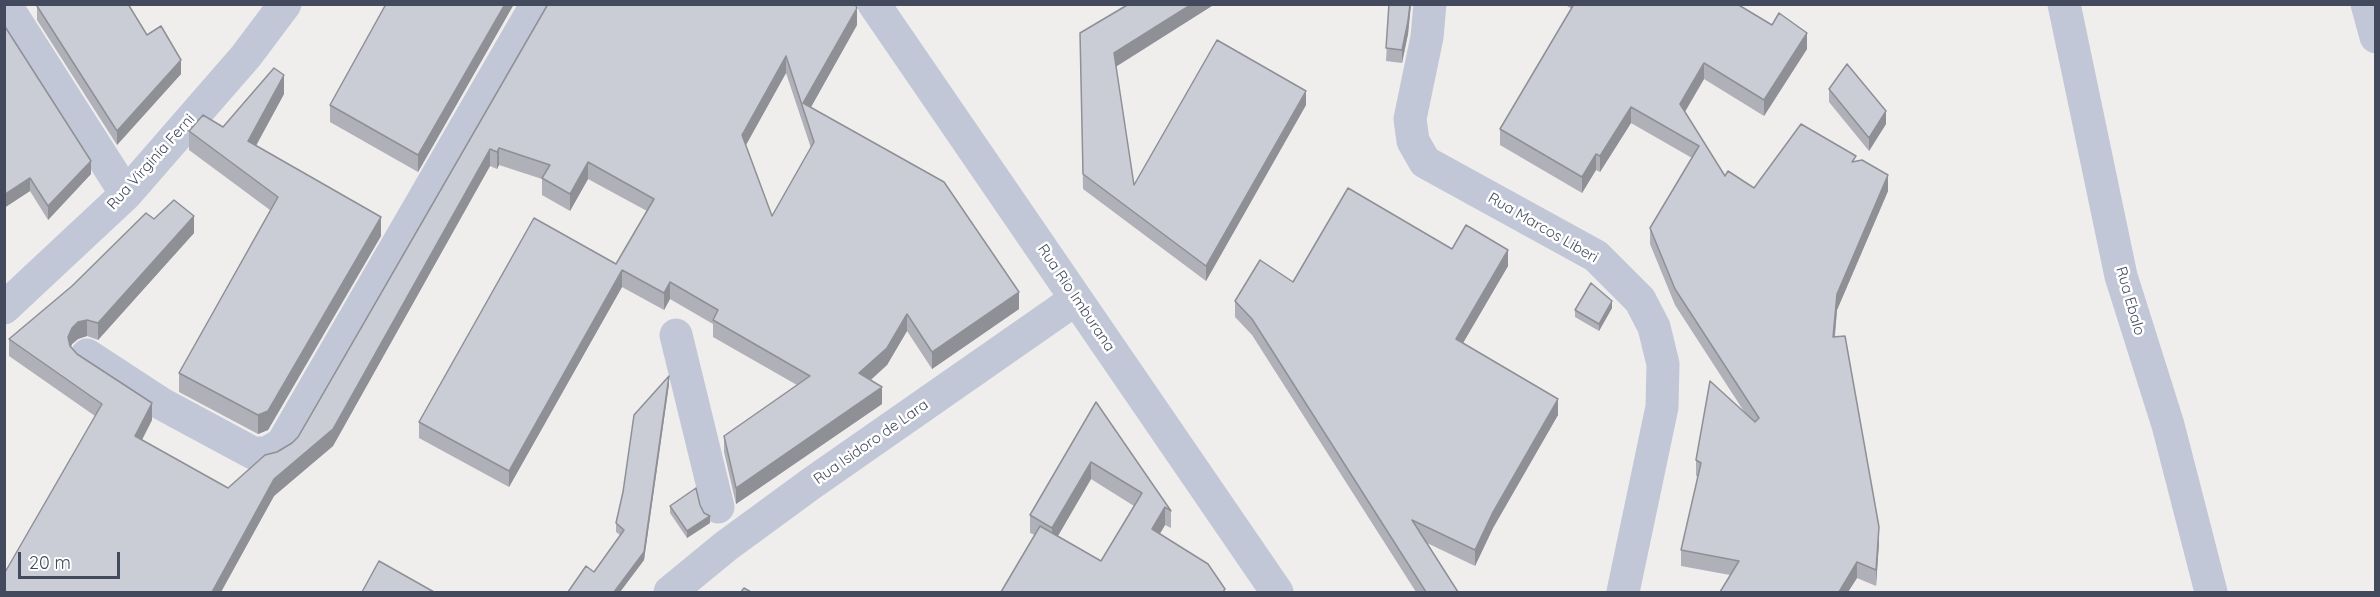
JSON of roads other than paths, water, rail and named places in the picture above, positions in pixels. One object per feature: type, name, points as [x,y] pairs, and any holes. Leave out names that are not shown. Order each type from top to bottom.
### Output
[{"type":"street","points":[[5,4],[126,194]]},
{"type":"street","name":"Rua Virginía Ferni","points":[[4,308],[126,194],[246,56],[285,4]]},
{"type":"street","points":[[87,355],[162,404],[253,453],[267,453],[282,444],[535,4]]},
{"type":"street","name":"Rua Rio Imburana","points":[[874,4],[1277,592]]},
{"type":"street","name":"Rua Marcos Liberi","points":[[1430,4],[1427,37],[1410,119],[1413,141],[1425,162],[1596,256],[1640,300],[1654,327],[1663,364],[1662,407],[1623,592]]},
{"type":"street","name":"Rua Ebalo","points":[[2064,4],[2121,276],[2168,425],[2211,592]]},
{"type":"street","points":[[2367,4],[2376,37]]},
{"type":"street","name":"Rua Isidoro de Lara","points":[[670,592],[721,523],[1076,299]]},
{"type":"street","points":[[676,335],[721,523]]}]
